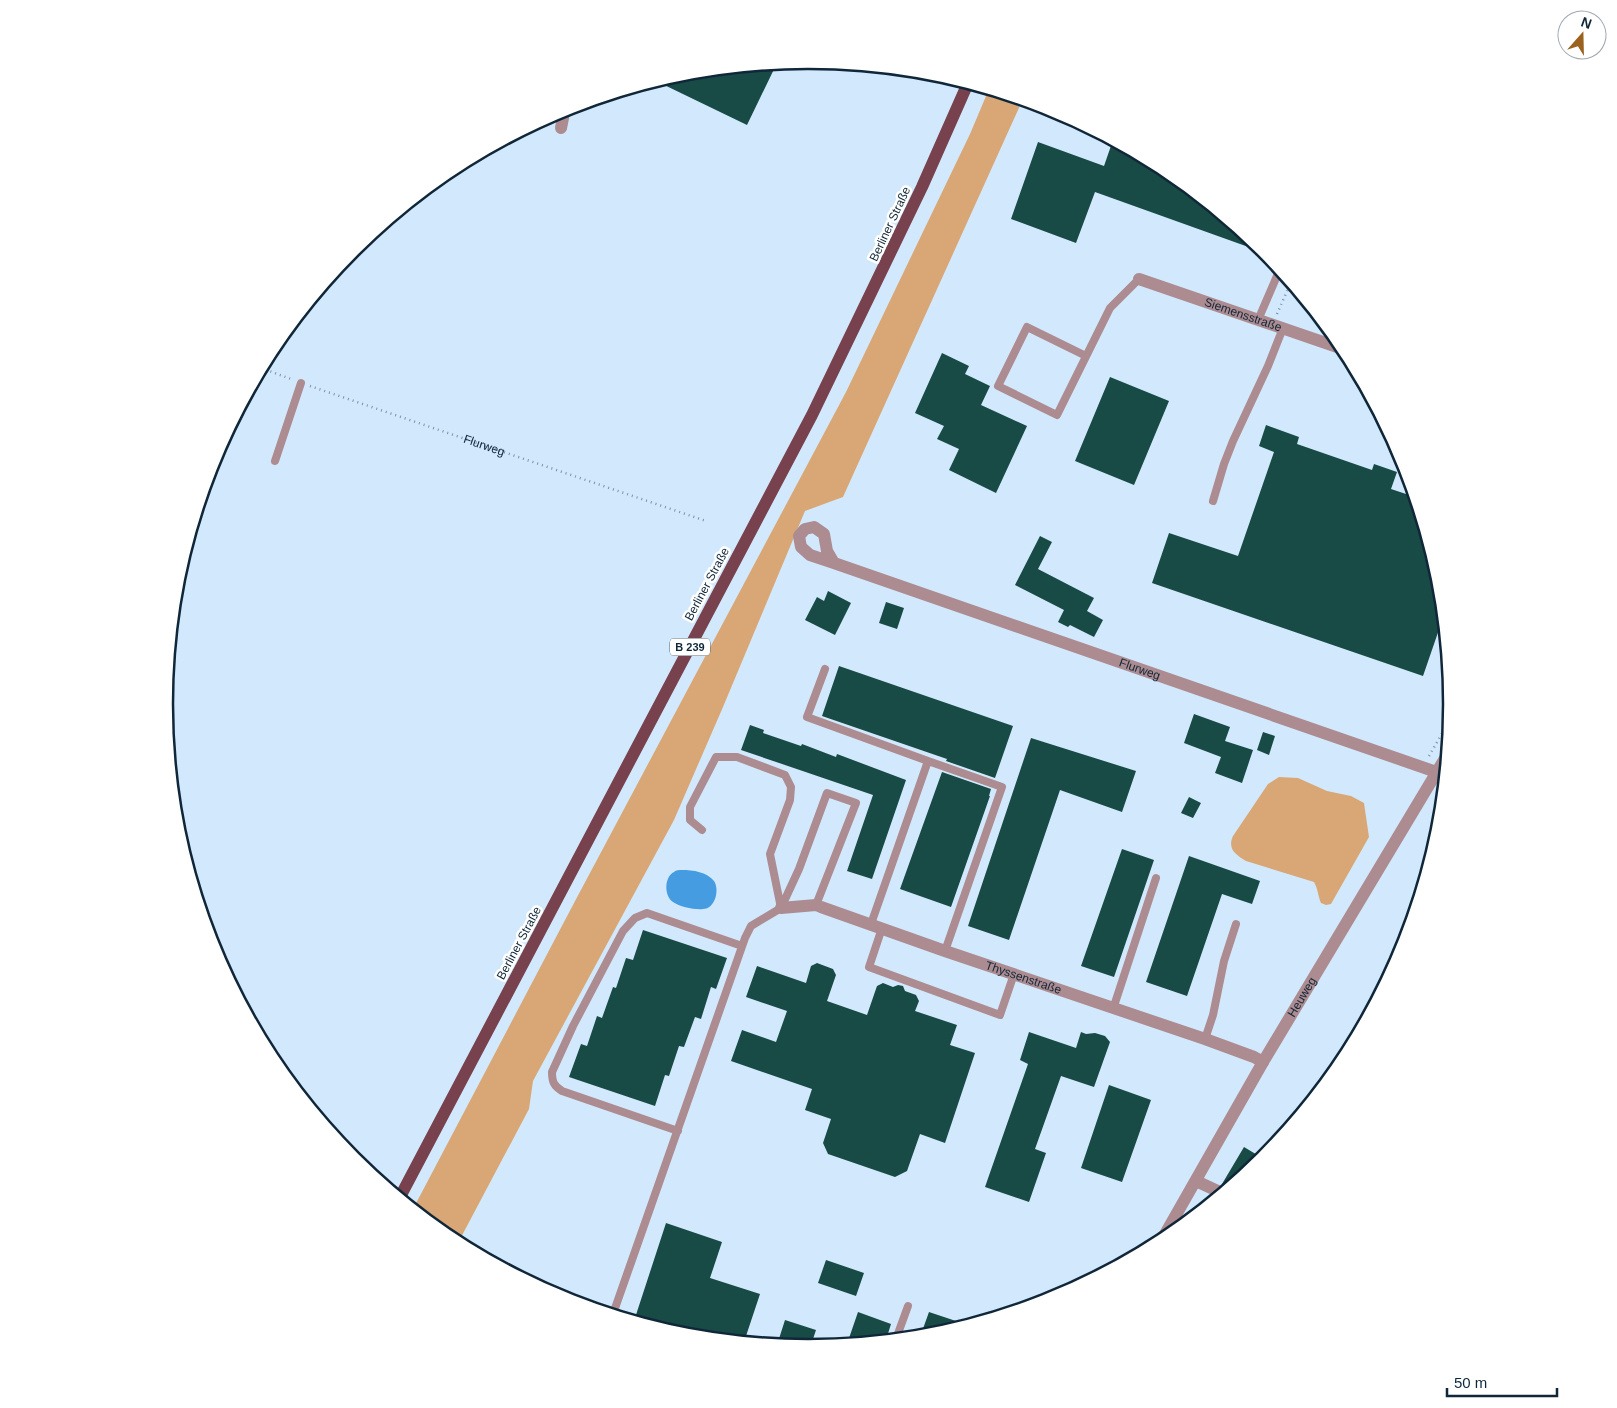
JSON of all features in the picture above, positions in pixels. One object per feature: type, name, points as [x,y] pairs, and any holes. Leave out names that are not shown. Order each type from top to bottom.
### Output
[{"type":"main road","name":"Berliner Straße","points":[[403,1192],[812,415],[922,187],[966,88]]},
{"type":"street","points":[[561,128],[563,118]]},
{"type":"street","name":"Siemensstraße","points":[[1139,279],[1333,345]]},
{"type":"street","name":"Flurweg","points":[[834,563],[1439,773]]},
{"type":"street","name":"Heuweg","points":[[1170,1225],[1264,1062],[1439,777]]},
{"type":"street","name":"Thyssenstraße","points":[[781,908],[816,905],[944,951],[1205,1039],[1264,1062]]},
{"type":"street","points":[[1196,1182],[1216,1191]]},
{"type":"lane","points":[[1258,320],[1277,276]]},
{"type":"lane","points":[[1086,356],[1028,327],[998,386],[1058,415],[1110,308],[1139,279]]},
{"type":"lane","points":[[1213,501],[1230,449],[1268,366],[1277,326]]},
{"type":"lane","points":[[275,461],[301,383]]},
{"type":"lane","points":[[825,668],[807,717],[1002,787],[944,951]]},
{"type":"lane","points":[[702,830],[690,820],[690,807],[716,758],[737,757],[785,775],[790,787],[790,800],[770,854],[781,908]]},
{"type":"lane","points":[[928,761],[876,926],[869,967],[1000,1015],[1014,974]]},
{"type":"lane","points":[[615,1309],[742,946],[751,926],[781,908],[799,868],[828,793],[856,803],[816,905]]},
{"type":"lane","points":[[1113,1009],[1156,878]]},
{"type":"lane","points":[[678,1130],[562,1091],[556,1087],[552,1080],[552,1072],[573,1026],[623,930],[635,918],[647,913],[742,946]]},
{"type":"lane","points":[[1205,1039],[1213,1015],[1224,961],[1236,924]]},
{"type":"lane","points":[[898,1333],[908,1306]]},
{"type":"path","points":[[1277,326],[1289,289]]},
{"type":"path","name":"Flurweg","points":[[268,371],[706,520]]},
{"type":"shaded area","points":[[987,94],[1020,105],[843,497],[805,511],[674,820],[533,1081],[529,1109],[462,1236],[416,1203],[846,392],[970,134]]},
{"type":"shaded area","points":[[1279,777],[1298,778],[1327,791],[1351,796],[1364,803],[1369,837],[1331,904],[1321,903],[1314,882],[1246,861],[1236,854],[1232,848],[1231,841],[1233,836],[1268,784]]},
{"type":"water","points":[[682,870],[704,874],[714,881],[716,894],[711,906],[703,909],[692,909],[670,899],[666,887],[668,878],[675,871]]},
{"type":"building","points":[[774,70],[747,125],[665,85],[726,74]]},
{"type":"building","points":[[1038,142],[1104,166],[1111,146],[1161,176],[1195,200],[1250,248],[1095,192],[1076,243],[1011,219]]},
{"type":"building","points":[[942,353],[969,366],[965,374],[990,386],[981,405],[1027,426],[996,493],[949,470],[959,449],[937,439],[944,426],[915,413]]},
{"type":"building","points":[[1110,377],[1169,401],[1134,485],[1075,461]]},
{"type":"building","points":[[1266,425],[1299,437],[1297,444],[1372,470],[1374,464],[1397,472],[1391,489],[1408,495],[1410,500],[1432,580],[1438,621],[1439,630],[1423,676],[1152,583],[1169,533],[1238,556],[1274,452],[1259,446]]},
{"type":"building","points":[[1040,536],[1052,542],[1038,569],[1094,598],[1087,611],[1103,620],[1094,637],[1070,625],[1068,627],[1058,622],[1064,610],[1015,585]]},
{"type":"building","points":[[828,591],[851,603],[835,635],[805,620],[817,597],[824,601]]},
{"type":"building","points":[[886,602],[904,608],[897,629],[879,623]]},
{"type":"building","points":[[839,666],[1013,726],[995,778],[946,761],[947,759],[822,716]]},
{"type":"building","points":[[1194,714],[1230,727],[1225,741],[1253,750],[1242,783],[1215,773],[1221,757],[1184,743]]},
{"type":"building","points":[[750,725],[764,730],[763,733],[801,746],[802,744],[836,757],[837,754],[906,780],[872,879],[847,871],[873,795],[741,750]]},
{"type":"building","points":[[1263,732],[1275,736],[1269,755],[1257,750]]},
{"type":"building","points":[[1031,738],[1136,771],[1122,812],[1060,790],[1009,940],[968,926]]},
{"type":"building","points":[[942,772],[991,789],[951,907],[900,889]]},
{"type":"building","points":[[1189,797],[1201,803],[1193,818],[1181,813]]},
{"type":"building","points":[[1122,849],[1154,860],[1114,977],[1081,966]]},
{"type":"building","points":[[1189,856],[1260,881],[1252,904],[1222,894],[1187,996],[1146,982]]},
{"type":"building","points":[[643,930],[727,958],[716,989],[711,987],[701,1019],[695,1017],[684,1047],[679,1046],[669,1076],[665,1075],[655,1106],[569,1077],[581,1044],[587,1046],[597,1016],[602,1018],[613,987],[616,988],[626,958],[633,960]]},
{"type":"building","points":[[817,963],[833,969],[836,975],[827,1001],[867,1015],[877,986],[883,983],[893,987],[903,986],[905,991],[916,995],[919,1001],[915,1011],[957,1025],[950,1045],[975,1053],[945,1143],[920,1134],[907,1171],[895,1177],[828,1154],[823,1143],[831,1119],[805,1110],[812,1089],[731,1061],[742,1030],[776,1042],[787,1011],[746,997],[757,966],[806,983],[811,966]]},
{"type":"building","points":[[1029,1032],[1076,1048],[1081,1032],[1105,1036],[1110,1042],[1094,1087],[1061,1076],[1035,1149],[1046,1153],[1029,1202],[985,1187],[1028,1064],[1020,1060]]},
{"type":"building","points":[[1109,1085],[1151,1100],[1122,1182],[1081,1168]]},
{"type":"building","points":[[1244,1147],[1256,1154],[1227,1182],[1222,1184]]},
{"type":"building","points":[[666,1223],[722,1242],[710,1278],[760,1294],[746,1336],[685,1327],[636,1316]]},
{"type":"building","points":[[826,1260],[864,1273],[856,1296],[818,1283]]},
{"type":"building","points":[[858,1312],[891,1324],[888,1334],[849,1338]]},
{"type":"building","points":[[929,1312],[957,1321],[932,1327],[923,1329]]},
{"type":"building","points":[[785,1320],[816,1330],[813,1339],[779,1338]]}]
